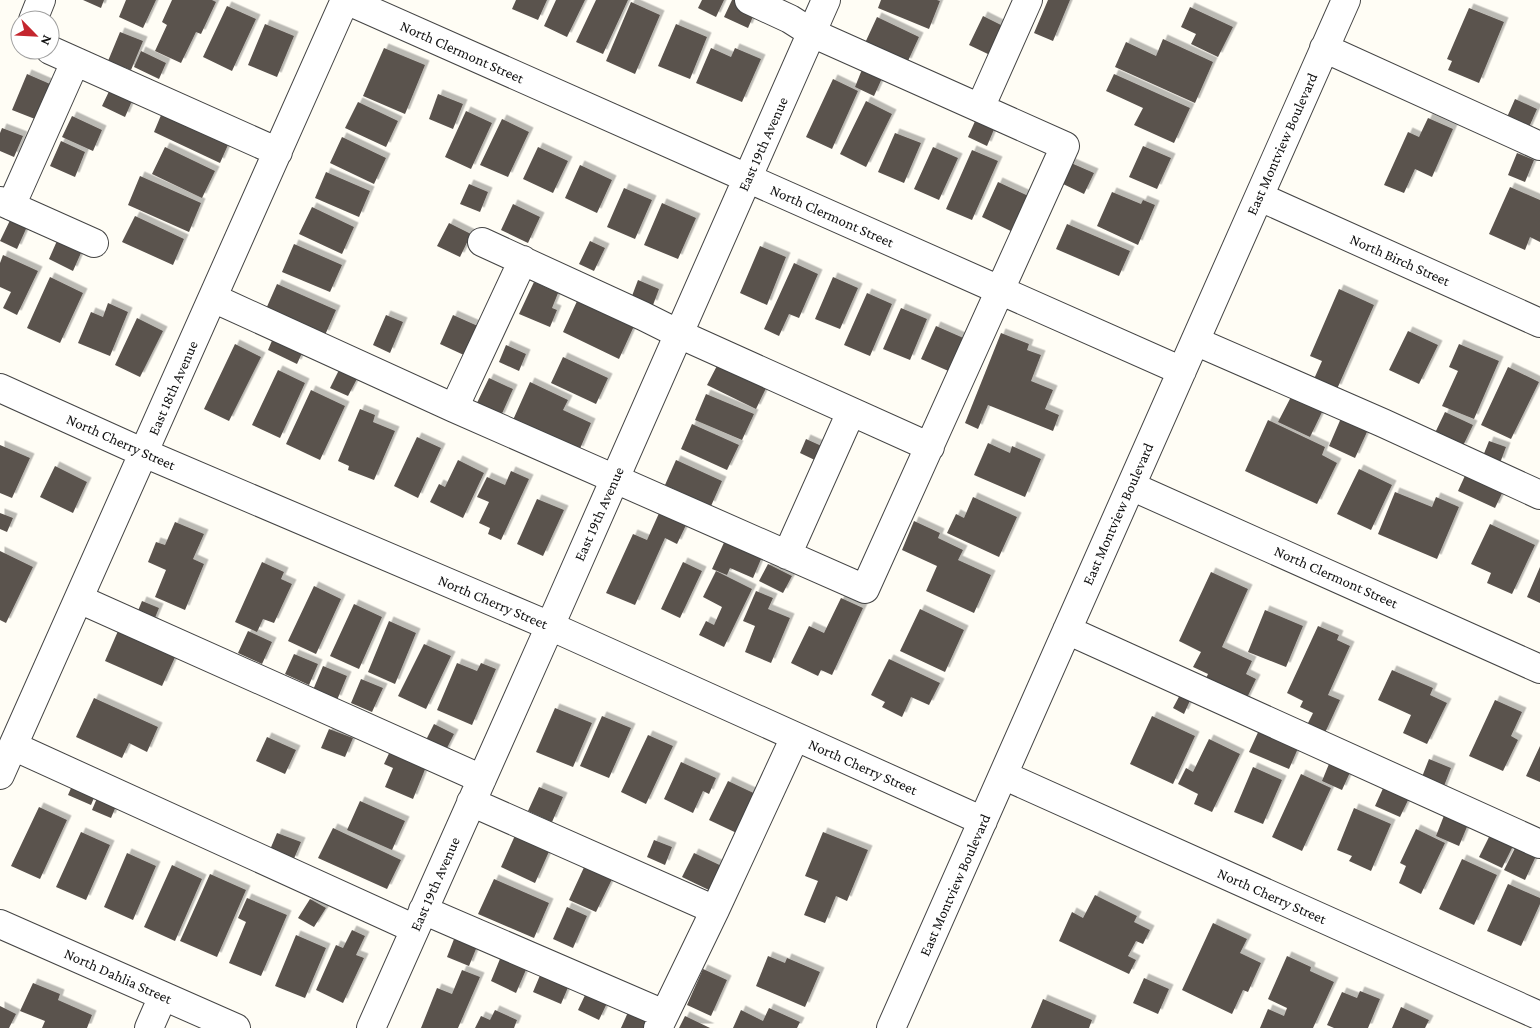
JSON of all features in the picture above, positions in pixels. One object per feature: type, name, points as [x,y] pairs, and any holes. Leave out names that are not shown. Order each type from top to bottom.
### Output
[{"type":"street","name":"East 18th Avenue","points":[[0,775],[346,0]]},
{"type":"street","name":"North Clermont Street","points":[[346,0],[1182,371]]},
{"type":"street","points":[[213,298],[454,408],[866,589],[1002,290],[1065,146],[812,33],[790,19],[749,0]]},
{"type":"street","name":"East 19th Avenue","points":[[371,1028],[826,0]]},
{"type":"street","points":[[980,108],[1028,0]]},
{"type":"street","name":"East Montview Boulevard","points":[[891,1028],[1346,0]]},
{"type":"street","points":[[1324,48],[1540,146]]},
{"type":"street","points":[[60,55],[278,152]]},
{"type":"street","points":[[75,62],[6,204],[94,243]]},
{"type":"street","name":"North Birch Street","points":[[1260,197],[1540,323]]},
{"type":"street","points":[[482,242],[930,448]]},
{"type":"street","points":[[454,408],[523,260]]},
{"type":"street","points":[[1195,341],[1540,495]]},
{"type":"street","name":"North Cherry Street","points":[[0,388],[144,453],[550,626],[983,821]]},
{"type":"street","points":[[787,555],[851,412]]},
{"type":"street","name":"North Clermont Street","points":[[1131,486],[1540,669]]},
{"type":"street","points":[[79,599],[476,790],[715,910]]},
{"type":"street","points":[[1067,630],[1540,844]]},
{"type":"street","points":[[13,746],[661,1021],[795,737]]},
{"type":"street","name":"North Cherry Street","points":[[1003,775],[1540,1016]]},
{"type":"street","name":"North Dahlia Street","points":[[3,933],[163,996],[236,1028]]},
{"type":"street","points":[[149,1028],[163,996]]},
{"type":"building","points":[[83,0],[104,0],[101,8]]},
{"type":"building","points":[[126,0],[156,0],[143,28],[119,17]]},
{"type":"building","points":[[172,0],[212,0],[216,2],[201,34],[196,32],[181,63],[155,51],[167,25],[162,22]]},
{"type":"building","points":[[516,0],[547,0],[538,20],[512,9]]},
{"type":"building","points":[[556,0],[585,0],[567,37],[544,26]]},
{"type":"building","points":[[596,0],[628,0],[603,54],[576,42]]},
{"type":"building","points":[[702,0],[724,0],[716,17],[698,8]]},
{"type":"building","points":[[732,0],[746,0],[758,5],[748,28],[724,17]]},
{"type":"building","points":[[881,0],[940,1],[929,29],[878,8]]},
{"type":"building","points":[[1048,0],[1070,0],[1053,41],[1034,33]]},
{"type":"building","points":[[631,2],[660,15],[635,74],[606,61]]},
{"type":"building","points":[[227,6],[256,19],[232,71],[203,57]]},
{"type":"building","points":[[1190,7],[1233,27],[1218,57],[1191,44],[1196,34],[1181,27]]},
{"type":"building","points":[[1469,8],[1504,22],[1479,83],[1448,70],[1452,61],[1447,59]]},
{"type":"building","points":[[983,16],[1003,26],[990,55],[969,45]]},
{"type":"building","points":[[877,17],[919,37],[907,63],[865,43]]},
{"type":"building","points":[[265,24],[294,36],[277,77],[248,65]]},
{"type":"building","points":[[676,24],[707,37],[690,79],[658,66]]},
{"type":"building","points":[[120,32],[143,41],[131,70],[108,61]]},
{"type":"building","points":[[1163,39],[1213,62],[1195,103],[1115,67],[1126,42],[1156,56]]},
{"type":"building","points":[[384,48],[425,65],[405,114],[363,96]]},
{"type":"building","points":[[711,48],[731,57],[735,48],[761,59],[742,102],[696,83]]},
{"type":"building","points":[[141,51],[166,63],[159,79],[134,67]]},
{"type":"building","points":[[863,67],[883,76],[874,96],[855,87]]},
{"type":"building","points":[[27,74],[50,84],[35,119],[12,110]]},
{"type":"building","points":[[1114,74],[1190,108],[1174,143],[1134,125],[1143,108],[1106,91]]},
{"type":"building","points":[[833,79],[858,91],[832,149],[806,137]]},
{"type":"building","points":[[113,83],[135,94],[125,117],[102,106]]},
{"type":"building","points":[[438,94],[463,104],[453,129],[429,119]]},
{"type":"building","points":[[1515,99],[1537,109],[1526,134],[1504,124]]},
{"type":"building","points":[[866,101],[892,114],[866,167],[840,154]]},
{"type":"building","points":[[358,102],[398,121],[386,147],[345,128]]},
{"type":"building","points":[[164,108],[231,138],[220,163],[154,132]]},
{"type":"building","points":[[466,111],[492,123],[471,169],[445,157]]},
{"type":"building","points":[[72,116],[102,130],[93,151],[62,137]]},
{"type":"building","points":[[1428,118],[1453,129],[1432,177],[1415,169],[1404,193],[1384,185],[1408,132],[1419,137]]},
{"type":"building","points":[[502,119],[529,132],[508,177],[480,165]]},
{"type":"building","points":[[976,119],[995,127],[987,146],[968,137]]},
{"type":"building","points":[[2,128],[23,136],[14,157],[0,151],[0,133]]},
{"type":"building","points":[[895,133],[921,143],[904,183],[878,172]]},
{"type":"building","points":[[342,137],[386,158],[374,184],[330,163]]},
{"type":"building","points":[[61,141],[85,152],[75,177],[50,166]]},
{"type":"building","points":[[1143,146],[1171,158],[1157,189],[1129,177]]},
{"type":"building","points":[[165,147],[215,171],[202,198],[152,174]]},
{"type":"building","points":[[538,147],[568,161],[553,193],[523,179]]},
{"type":"building","points":[[933,147],[958,158],[939,200],[914,189]]},
{"type":"building","points":[[972,150],[998,161],[972,220],[946,209]]},
{"type":"building","points":[[1517,153],[1534,160],[1525,182],[1508,175]]},
{"type":"building","points":[[1071,163],[1094,173],[1084,194],[1061,183]]},
{"type":"building","points":[[580,165],[612,180],[597,213],[565,198]]},
{"type":"building","points":[[326,172],[370,191],[359,217],[315,198]]},
{"type":"building","points":[[140,176],[201,203],[189,232],[128,205]]},
{"type":"building","points":[[998,182],[1037,200],[1021,236],[982,217]]},
{"type":"building","points":[[469,184],[488,192],[480,212],[460,204]]},
{"type":"building","points":[[1510,187],[1540,200],[1540,242],[1530,237],[1525,250],[1489,234]]},
{"type":"building","points":[[624,188],[652,200],[635,239],[607,227]]},
{"type":"building","points":[[1112,192],[1141,204],[1143,200],[1155,205],[1138,245],[1097,226]]},
{"type":"building","points":[[662,203],[696,218],[678,259],[644,245]]},
{"type":"building","points":[[513,204],[540,217],[528,243],[501,230]]},
{"type":"building","points":[[312,207],[354,227],[342,254],[299,234]]},
{"type":"building","points":[[14,212],[30,220],[17,249],[0,241]]},
{"type":"building","points":[[135,216],[184,239],[173,265],[122,242]]},
{"type":"building","points":[[449,223],[471,234],[460,257],[437,246]]},
{"type":"building","points":[[1067,224],[1130,251],[1119,276],[1056,249]]},
{"type":"building","points":[[60,234],[84,246],[73,271],[49,259]]},
{"type":"building","points":[[590,241],[605,248],[594,271],[579,264]]},
{"type":"building","points":[[294,244],[342,265],[330,292],[282,272]]},
{"type":"building","points":[[760,246],[786,257],[767,305],[740,293]]},
{"type":"building","points":[[3,255],[38,271],[17,315],[3,308],[11,292],[0,287],[0,263]]},
{"type":"building","points":[[794,263],[818,274],[799,318],[789,314],[779,336],[764,329]]},
{"type":"building","points":[[50,277],[83,293],[60,343],[27,328]]},
{"type":"building","points":[[833,277],[858,288],[840,329],[815,319]]},
{"type":"building","points":[[638,280],[659,289],[653,305],[632,296]]},
{"type":"building","points":[[534,282],[558,293],[552,308],[557,310],[550,327],[519,314]]},
{"type":"building","points":[[277,284],[336,310],[325,335],[266,309]]},
{"type":"building","points":[[1339,289],[1374,305],[1337,389],[1314,379],[1322,361],[1310,356]]},
{"type":"building","points":[[867,293],[892,304],[870,356],[844,345]]},
{"type":"building","points":[[578,299],[634,326],[619,359],[563,332]]},
{"type":"building","points":[[108,303],[128,312],[110,356],[78,343],[91,312],[103,317]]},
{"type":"building","points":[[901,308],[927,319],[910,360],[883,349]]},
{"type":"building","points":[[386,315],[403,322],[390,353],[373,345]]},
{"type":"building","points":[[453,315],[480,327],[466,356],[440,344]]},
{"type":"building","points":[[137,318],[163,331],[140,377],[115,365]]},
{"type":"building","points":[[936,326],[968,340],[953,373],[921,359]]},
{"type":"building","points":[[277,329],[307,342],[297,364],[268,350]]},
{"type":"building","points":[[1408,331],[1438,345],[1419,384],[1389,370]]},
{"type":"building","points":[[1001,333],[1029,344],[1027,350],[1041,355],[1031,381],[1053,390],[1045,409],[1059,415],[1053,431],[988,405],[978,429],[965,423]]},
{"type":"building","points":[[235,344],[261,357],[229,421],[204,409]]},
{"type":"building","points":[[1459,344],[1499,361],[1474,419],[1442,406],[1458,371],[1449,367]]},
{"type":"building","points":[[506,345],[526,354],[519,371],[499,362]]},
{"type":"building","points":[[563,357],[608,378],[596,404],[551,383]]},
{"type":"building","points":[[720,360],[768,384],[756,409],[707,385]]},
{"type":"building","points":[[341,366],[359,375],[348,396],[330,388]]},
{"type":"building","points":[[1508,367],[1539,382],[1511,439],[1481,425]]},
{"type":"building","points":[[278,370],[305,383],[280,438],[252,425]]},
{"type":"building","points":[[489,378],[513,389],[500,418],[475,407]]},
{"type":"building","points":[[530,382],[568,400],[563,410],[591,423],[579,451],[513,420]]},
{"type":"building","points":[[311,390],[345,406],[320,460],[286,444]]},
{"type":"building","points":[[706,394],[754,414],[742,440],[695,420]]},
{"type":"building","points":[[1292,395],[1323,410],[1310,437],[1278,422]]},
{"type":"building","points":[[360,409],[375,415],[373,422],[395,431],[374,480],[348,470],[349,466],[338,461]]},
{"type":"building","points":[[1345,409],[1372,421],[1355,458],[1329,446]]},
{"type":"building","points":[[1445,412],[1473,425],[1462,448],[1434,435]]},
{"type":"building","points":[[1268,420],[1325,447],[1322,455],[1337,463],[1317,504],[1245,471]]},
{"type":"building","points":[[692,424],[739,445],[727,470],[681,449]]},
{"type":"building","points":[[417,437],[441,448],[418,498],[394,486]]},
{"type":"building","points":[[806,439],[826,448],[819,462],[800,453]]},
{"type":"building","points":[[1489,441],[1506,447],[1500,463],[1483,456]]},
{"type":"building","points":[[988,443],[1010,453],[1012,446],[1041,459],[1025,497],[974,475]]},
{"type":"building","points":[[0,445],[30,458],[12,498],[0,493]]},
{"type":"building","points":[[458,460],[484,473],[463,518],[430,502],[439,484],[445,487]]},
{"type":"building","points":[[676,460],[722,481],[711,506],[665,485]]},
{"type":"building","points":[[55,466],[87,482],[73,513],[40,497]]},
{"type":"building","points":[[1359,469],[1392,485],[1371,530],[1337,514]]},
{"type":"building","points":[[1468,469],[1505,487],[1495,508],[1458,491]]},
{"type":"building","points":[[511,471],[529,479],[501,540],[488,534],[490,528],[479,523],[489,502],[477,497],[487,477],[505,485]]},
{"type":"building","points":[[1395,492],[1432,507],[1436,497],[1459,507],[1437,559],[1378,534]]},
{"type":"building","points":[[973,497],[1017,517],[999,557],[947,533],[956,514],[964,518]]},
{"type":"building","points":[[537,499],[564,510],[543,556],[517,544]]},
{"type":"building","points":[[660,511],[687,523],[677,544],[665,538],[635,605],[606,593],[633,534],[647,540]]},
{"type":"building","points":[[0,513],[13,518],[7,532],[0,529]]},
{"type":"building","points":[[914,521],[940,533],[938,538],[963,550],[958,560],[991,575],[974,613],[926,591],[937,566],[902,550]]},
{"type":"building","points":[[175,522],[204,534],[193,559],[204,564],[185,610],[155,597],[166,570],[148,562],[156,542],[165,545]]},
{"type":"building","points":[[1490,524],[1535,545],[1512,594],[1487,583],[1491,573],[1471,564]]},
{"type":"building","points":[[727,536],[764,552],[753,578],[730,568],[727,575],[712,569]]},
{"type":"building","points":[[0,551],[33,567],[6,623],[0,620]]},
{"type":"building","points":[[262,562],[284,572],[281,579],[292,584],[274,623],[263,619],[257,632],[235,622]]},
{"type":"building","points":[[683,562],[702,571],[680,618],[661,609]]},
{"type":"building","points":[[768,564],[792,576],[783,593],[759,581]]},
{"type":"building","points":[[1540,567],[1540,603],[1527,597]]},
{"type":"building","points":[[716,571],[752,589],[724,647],[699,635],[706,621],[714,625],[722,607],[703,597]]},
{"type":"building","points":[[1211,572],[1248,589],[1222,647],[1252,661],[1246,674],[1256,679],[1244,704],[1203,685],[1208,674],[1193,667],[1201,652],[1179,641]]},
{"type":"building","points":[[314,586],[341,599],[316,654],[288,641]]},
{"type":"building","points":[[756,591],[773,598],[768,609],[790,618],[771,663],[745,652],[755,626],[743,621]]},
{"type":"building","points":[[841,598],[863,608],[832,675],[821,670],[818,676],[791,663],[809,626],[824,633]]},
{"type":"building","points":[[142,601],[159,608],[152,625],[135,618]]},
{"type":"building","points":[[354,604],[382,617],[359,669],[330,656]]},
{"type":"building","points":[[920,609],[964,630],[945,672],[900,651]]},
{"type":"building","points":[[1265,610],[1303,626],[1286,667],[1248,652]]},
{"type":"building","points":[[389,621],[416,633],[395,684],[368,672]]},
{"type":"building","points":[[1318,626],[1339,635],[1337,640],[1350,646],[1328,695],[1340,700],[1324,735],[1306,727],[1313,713],[1300,707],[1303,701],[1287,693]]},
{"type":"building","points":[[118,631],[176,655],[162,686],[105,661]]},
{"type":"building","points":[[248,631],[272,642],[262,664],[238,653]]},
{"type":"building","points":[[424,644],[451,656],[426,709],[398,696]]},
{"type":"building","points":[[294,654],[318,664],[309,685],[285,674]]},
{"type":"building","points":[[889,659],[940,683],[929,705],[911,697],[902,717],[882,707],[885,702],[871,695]]},
{"type":"building","points":[[457,663],[477,671],[481,663],[496,669],[472,725],[437,710]]},
{"type":"building","points":[[323,666],[347,676],[337,700],[313,690]]},
{"type":"building","points":[[1392,670],[1433,688],[1430,695],[1447,703],[1427,744],[1403,733],[1411,715],[1378,700]]},
{"type":"building","points":[[361,679],[383,688],[372,712],[351,703]]},
{"type":"building","points":[[1182,691],[1192,696],[1184,714],[1173,708]]},
{"type":"building","points":[[94,698],[158,727],[147,752],[129,743],[122,758],[76,737]]},
{"type":"building","points":[[1495,700],[1522,712],[1511,736],[1518,740],[1503,771],[1469,756]]},
{"type":"building","points":[[555,708],[592,723],[573,767],[536,752]]},
{"type":"building","points":[[602,716],[631,728],[609,778],[580,766]]},
{"type":"building","points":[[1152,716],[1195,736],[1173,784],[1130,764]]},
{"type":"building","points":[[434,724],[454,734],[444,754],[424,744]]},
{"type":"building","points":[[1260,728],[1299,746],[1289,769],[1249,752]]},
{"type":"building","points":[[329,729],[353,738],[345,757],[321,748]]},
{"type":"building","points":[[648,735],[673,746],[646,804],[621,792]]},
{"type":"building","points":[[267,737],[296,750],[285,774],[256,761]]},
{"type":"building","points":[[1209,739],[1240,754],[1212,812],[1194,804],[1198,794],[1178,784],[1186,768],[1193,772]]},
{"type":"building","points":[[1540,746],[1540,782],[1526,776]]},
{"type":"building","points":[[392,747],[428,762],[413,799],[385,787],[393,768],[384,764]]},
{"type":"building","points":[[1331,759],[1352,768],[1342,790],[1322,781]]},
{"type":"building","points":[[1429,759],[1451,768],[1442,791],[1420,782]]},
{"type":"building","points":[[681,762],[716,778],[709,794],[703,791],[693,813],[664,799]]},
{"type":"building","points":[[1253,767],[1282,780],[1263,824],[1234,812]]},
{"type":"building","points":[[1301,774],[1331,788],[1302,851],[1272,837]]},
{"type":"building","points":[[75,779],[98,788],[91,805],[68,795]]},
{"type":"building","points":[[728,781],[762,797],[743,836],[709,820]]},
{"type":"building","points":[[1385,784],[1410,796],[1400,817],[1375,806]]},
{"type":"building","points":[[539,787],[563,797],[552,822],[528,811]]},
{"type":"building","points":[[100,791],[119,799],[111,818],[92,810]]},
{"type":"building","points":[[360,801],[405,821],[392,850],[347,830]]},
{"type":"building","points":[[39,807],[67,820],[40,879],[11,866]]},
{"type":"building","points":[[1354,808],[1391,824],[1371,871],[1349,861],[1352,856],[1337,850]]},
{"type":"building","points":[[1445,813],[1469,822],[1459,846],[1436,836]]},
{"type":"building","points":[[333,828],[401,860],[387,889],[318,858]]},
{"type":"building","points":[[1416,829],[1445,843],[1421,894],[1399,883],[1406,866],[1400,863]]},
{"type":"building","points":[[517,831],[551,847],[535,883],[501,867]]},
{"type":"building","points":[[81,832],[110,845],[86,900],[56,887]]},
{"type":"building","points":[[823,832],[868,850],[847,901],[836,896],[825,923],[804,915],[818,881],[805,876]]},
{"type":"building","points":[[277,833],[301,842],[293,861],[269,852]]},
{"type":"building","points":[[1491,833],[1514,844],[1502,868],[1479,857]]},
{"type":"building","points":[[654,840],[672,847],[665,865],[647,857]]},
{"type":"building","points":[[1516,846],[1536,856],[1525,880],[1504,870]]},
{"type":"building","points":[[127,853],[156,866],[133,920],[104,907]]},
{"type":"building","points":[[694,853],[726,868],[715,893],[682,877]]},
{"type":"building","points":[[1462,859],[1497,875],[1474,925],[1439,909]]},
{"type":"building","points":[[586,863],[614,875],[596,912],[569,900]]},
{"type":"building","points":[[172,865],[202,879],[175,941],[144,927]]},
{"type":"building","points":[[210,874],[246,890],[217,957],[180,941]]},
{"type":"building","points":[[494,879],[549,903],[534,938],[478,914]]},
{"type":"building","points":[[1508,884],[1540,898],[1540,904],[1521,946],[1487,931]]},
{"type":"building","points":[[1095,895],[1137,916],[1134,922],[1150,930],[1143,944],[1136,941],[1128,956],[1136,960],[1129,974],[1059,941],[1072,912],[1083,918]]},
{"type":"building","points":[[247,898],[287,915],[261,976],[229,963],[246,922],[238,918]]},
{"type":"building","points":[[310,899],[326,908],[314,927],[298,918]]},
{"type":"building","points":[[567,907],[587,916],[573,948],[553,939]]},
{"type":"building","points":[[1213,923],[1247,939],[1240,953],[1261,963],[1248,992],[1243,990],[1232,1014],[1182,990]]},
{"type":"building","points":[[352,930],[365,936],[356,955],[364,958],[343,1003],[316,990],[336,945],[343,948]]},
{"type":"building","points":[[456,934],[478,944],[469,966],[447,957]]},
{"type":"building","points":[[296,935],[326,948],[305,998],[275,986]]},
{"type":"building","points":[[502,954],[528,965],[516,993],[491,981]]},
{"type":"building","points":[[768,956],[785,963],[787,958],[820,972],[805,1007],[756,986]]},
{"type":"building","points":[[1287,956],[1311,967],[1310,971],[1334,982],[1313,1028],[1260,1028],[1268,1009],[1284,1016],[1287,1008],[1268,999]]},
{"type":"building","points":[[703,969],[727,980],[711,1016],[687,1005]]},
{"type":"building","points":[[462,970],[480,977],[458,1028],[421,1028],[437,988],[452,994]]},
{"type":"building","points":[[541,973],[569,985],[561,1004],[533,992]]},
{"type":"building","points":[[1144,978],[1169,989],[1158,1014],[1133,1003]]},
{"type":"building","points":[[33,983],[60,994],[58,1000],[92,1015],[87,1028],[42,1028],[45,1021],[20,1011]]},
{"type":"building","points":[[587,991],[608,1001],[599,1020],[578,1010]]},
{"type":"building","points":[[1360,991],[1380,999],[1368,1028],[1334,1028],[1327,1025],[1342,992],[1357,998]]},
{"type":"building","points":[[1043,999],[1092,1020],[1089,1028],[1031,1028]]},
{"type":"building","points":[[0,1006],[16,1014],[9,1028],[0,1028]]},
{"type":"building","points":[[1401,1007],[1429,1020],[1425,1028],[1392,1028]]},
{"type":"building","points":[[769,1008],[800,1022],[797,1028],[733,1028],[741,1010],[763,1021]]},
{"type":"building","points":[[495,1010],[517,1020],[514,1028],[475,1028],[481,1016],[490,1020]]},
{"type":"building","points":[[629,1010],[655,1022],[653,1028],[621,1028]]},
{"type":"building","points":[[685,1016],[710,1028],[679,1028]]}]
